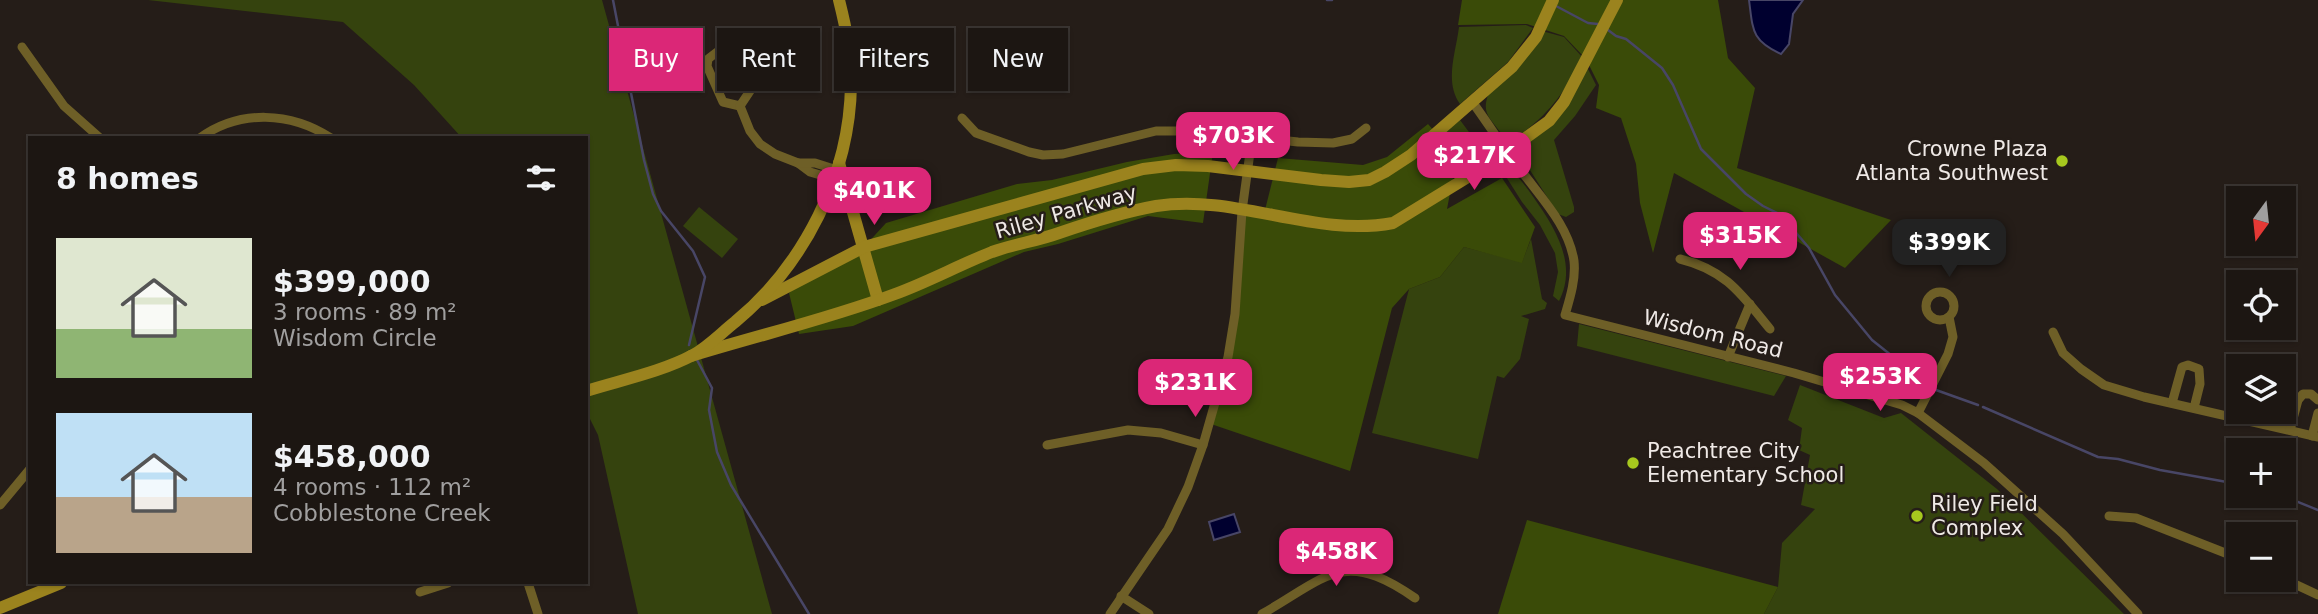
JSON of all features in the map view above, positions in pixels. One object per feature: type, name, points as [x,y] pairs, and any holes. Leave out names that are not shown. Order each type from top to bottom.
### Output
[{"type":"street","points":[[691,356],[762,300],[809,237],[837,170],[849,118],[851,85],[850,53],[839,0]]},
{"type":"street","name":"Riley Parkway","points":[[762,300],[864,247],[1143,169],[1190,165],[1349,182],[1369,180],[1411,155],[1512,67],[1527,50],[1544,23],[1553,0]]},
{"type":"street","name":"Riley Parkway","points":[[588,390],[691,356],[804,325],[878,300],[996,251],[1136,210],[1174,204],[1332,225],[1376,226],[1393,223],[1508,151],[1549,121],[1564,103],[1617,0]]},
{"type":"street","points":[[22,47],[64,106],[98,136]]},
{"type":"street","points":[[721,49],[735,50],[750,91],[740,106],[723,102],[707,65],[708,59],[721,49]]},
{"type":"street","name":"Wisdom Road","points":[[1473,103],[1550,206],[1569,243],[1574,262],[1574,278],[1565,314],[1902,405],[1919,414],[1984,463],[2063,534],[2138,614]]},
{"type":"street","points":[[740,106],[750,131],[760,144],[775,154],[798,163],[810,172],[837,170]]},
{"type":"street","points":[[203,136],[218,126],[262,116],[309,125],[328,136]]},
{"type":"street","points":[[962,118],[976,134],[1043,155],[1063,154],[1156,131],[1198,131],[1252,138],[1333,143],[1352,139],[1366,128]]},
{"type":"street","points":[[1110,614],[1168,529],[1188,488],[1203,445],[1228,357],[1235,314],[1242,211],[1252,138]]},
{"type":"street","points":[[837,170],[864,247],[878,300]]},
{"type":"street","points":[[1680,260],[1713,270],[1750,304],[1770,329]]},
{"type":"street","points":[[1728,357],[1750,304]]},
{"type":"street","points":[[1919,414],[1948,354],[1953,337],[1949,317]]},
{"type":"street","points":[[2053,332],[2063,353],[2104,385],[2315,437],[2318,413]]},
{"type":"street","points":[[2172,403],[2182,367],[2195,366],[2201,375],[2194,408]]},
{"type":"street","points":[[2290,430],[2298,400],[2303,394],[2311,394],[2318,400]]},
{"type":"street","points":[[1047,445],[1142,430],[1203,445]]},
{"type":"street","points":[[0,505],[28,471]]},
{"type":"street","points":[[2109,516],[2136,518],[2226,553]]},
{"type":"street","points":[[1262,614],[1325,575],[1339,572],[1365,572],[1382,577],[1415,598]]},
{"type":"street","points":[[0,608],[59,584]]},
{"type":"street","points":[[420,592],[445,584]]},
{"type":"street","points":[[528,584],[538,614]]},
{"type":"street","points":[[2296,585],[2318,595]]},
{"type":"street","points":[[1121,596],[1149,614]]},
{"type":"green space","points":[[148,0],[602,0],[610,28],[609,91],[627,91],[772,614],[638,614],[598,435],[588,415],[588,136],[460,136],[414,85],[343,22]]},
{"type":"green space","points":[[1462,0],[1718,0],[1728,58],[1755,88],[1737,168],[1891,220],[1845,268],[1674,173],[1653,253],[1640,203],[1636,164],[1621,118],[1596,108],[1599,85],[1586,59],[1564,36],[1527,24],[1458,25]]},
{"type":"green space","points":[[1526,25],[1533,28],[1508,62],[1460,104],[1455,95],[1452,77],[1459,27]]},
{"type":"green space","points":[[1542,31],[1564,37],[1584,59],[1563,92],[1539,119],[1518,136],[1501,133],[1486,110],[1489,92]]},
{"type":"green space","points":[[1586,65],[1596,85],[1575,116],[1554,140],[1574,207],[1574,212],[1566,217],[1558,214],[1521,156],[1526,143]]},
{"type":"green space","points":[[1460,120],[1486,155],[1454,177],[1457,157],[1439,134]]},
{"type":"green space","points":[[1428,124],[1457,157],[1447,209],[1502,178],[1535,227],[1522,263],[1464,247],[1440,277],[1409,289],[1392,308],[1350,471],[1211,424],[1233,328],[1242,211],[1264,214],[1278,158],[1363,165],[1387,157]]},
{"type":"green space","points":[[1213,152],[1203,223],[1148,216],[1024,252],[853,326],[799,334],[789,293],[809,276],[864,247],[886,223],[1017,184],[1052,180],[1174,154]]},
{"type":"green space","points":[[1498,164],[1523,183],[1542,210],[1562,247],[1566,274],[1559,301],[1553,296],[1558,272],[1555,253],[1540,225]]},
{"type":"green space","points":[[699,207],[738,239],[722,258],[683,226]]},
{"type":"green space","points":[[1531,239],[1542,299],[1547,303],[1545,309],[1521,316],[1529,319],[1520,359],[1504,378],[1497,376],[1478,459],[1372,433],[1409,289],[1440,277],[1464,247],[1522,262]]},
{"type":"green space","points":[[1579,324],[1786,376],[1774,396],[1577,346]]},
{"type":"green space","name":"Riley Field Complex","points":[[1800,385],[1884,418],[1901,413],[1997,489],[2124,614],[1764,614],[1778,587],[1782,543],[1815,509],[1801,505],[1810,455],[1799,450],[1802,428],[1788,420]]},
{"type":"green space","points":[[1527,520],[1778,587],[1764,614],[1498,614]]},
{"type":"shaded area","points":[[1749,0],[1803,0],[1793,14],[1789,44],[1781,54],[1764,44],[1755,33]]},
{"type":"shaded area","points":[[1234,514],[1240,532],[1214,540],[1209,522]]},
{"type":"waterway","points":[[613,0],[653,194],[661,211],[693,251],[705,277],[689,345]]},
{"type":"waterway","points":[[1327,0],[1332,0]]},
{"type":"waterway","points":[[1556,6],[1588,23],[1598,24]]},
{"type":"waterway","points":[[1608,30],[1626,39],[1662,68],[1673,85],[1701,149],[1746,194],[1781,215],[1809,248],[1835,295],[1872,340],[1926,383]]},
{"type":"waterway","points":[[697,360],[712,388],[709,410],[717,452],[731,485],[809,614]]},
{"type":"waterway","points":[[1936,390],[1978,405]]},
{"type":"waterway","points":[[1983,407],[2098,457],[2226,482]]},
{"type":"waterway","points":[[2296,501],[2318,510]]},
{"type":"place","name":"Crowne Plaza Atlanta Southwest","points":[[2062,161]]},
{"type":"place","name":"Peachtree City Elementary School","points":[[1633,463]]},
{"type":"place","name":"Riley Field Complex","points":[[1917,516]]}]
